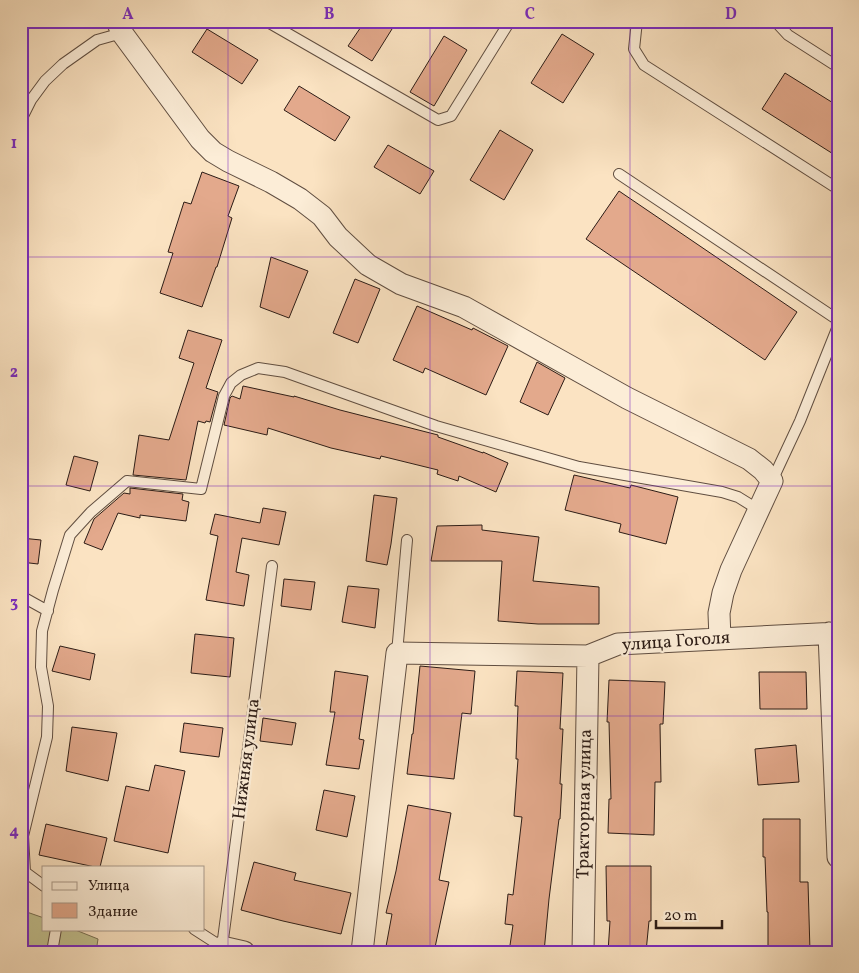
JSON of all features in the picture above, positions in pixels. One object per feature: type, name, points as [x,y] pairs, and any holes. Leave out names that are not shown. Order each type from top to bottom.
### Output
[{"type":"street","points":[[120,27],[200,139],[213,152],[300,199],[322,216],[338,237],[368,265],[401,284],[464,307],[627,398],[749,459],[763,470],[772,481],[731,570],[723,593],[719,613],[720,639]]},
{"type":"street","points":[[834,633],[838,857]]},
{"type":"street","name":"улица Гоголя","points":[[397,653],[588,656],[618,644],[834,633]]},
{"type":"street","points":[[362,952],[397,653]]},
{"type":"street","name":"Тракторная улица","points":[[583,952],[588,656]]},
{"type":"street","points":[[221,949],[244,952]]},
{"type":"lane","points":[[266,21],[438,120],[451,116],[510,21]]},
{"type":"lane","points":[[638,21],[634,49],[644,65],[838,189]]},
{"type":"lane","points":[[775,21],[788,35],[838,67]]},
{"type":"lane","points":[[21,120],[45,81],[63,64],[97,40],[120,27]]},
{"type":"lane","points":[[619,174],[838,320]]},
{"type":"lane","points":[[772,481],[800,421],[838,326]]},
{"type":"lane","points":[[42,885],[25,872],[23,836],[47,737],[48,706],[41,667],[42,632],[70,535],[91,512],[127,481],[201,488],[224,396],[231,383],[240,375],[258,368],[285,372],[436,426],[579,467],[722,492],[738,497],[759,510]]},
{"type":"lane","points":[[397,653],[407,540]]},
{"type":"lane","name":"Нижняя улица","points":[[221,949],[272,566]]},
{"type":"lane","points":[[21,596],[48,611]]},
{"type":"lane","points":[[52,952],[56,930]]},
{"type":"lane","points":[[195,930],[221,949]]},
{"type":"shaded area","points":[[21,910],[42,917],[42,930],[76,930],[98,939],[96,952],[21,952]]},
{"type":"building","points":[[365,21],[397,21],[372,61],[348,46]]},
{"type":"building","points":[[207,29],[258,60],[242,84],[192,52]]},
{"type":"building","points":[[562,34],[594,54],[563,103],[531,83]]},
{"type":"building","points":[[444,36],[467,50],[434,106],[410,92]]},
{"type":"building","points":[[785,73],[838,106],[838,157],[762,109]]},
{"type":"building","points":[[299,86],[350,117],[335,141],[284,110]]},
{"type":"building","points":[[500,130],[533,150],[504,200],[470,180]]},
{"type":"building","points":[[388,145],[434,171],[420,194],[374,167]]},
{"type":"building","points":[[202,172],[239,186],[228,216],[232,218],[202,307],[160,293],[173,253],[168,252],[184,202],[191,204]]},
{"type":"building","points":[[619,191],[797,312],[765,360],[586,239]]},
{"type":"building","points":[[271,257],[308,271],[289,318],[260,307]]},
{"type":"building","points":[[355,279],[380,289],[358,343],[333,333]]},
{"type":"building","points":[[417,306],[472,330],[473,328],[508,346],[486,395],[425,368],[423,373],[393,360]]},
{"type":"building","points":[[188,330],[222,340],[206,388],[218,392],[210,422],[198,421],[186,480],[133,475],[139,435],[169,440],[194,363],[179,358]]},
{"type":"building","points":[[537,362],[565,378],[548,415],[520,402]]},
{"type":"building","points":[[243,386],[294,396],[438,435],[438,437],[483,452],[508,463],[496,492],[459,476],[458,481],[437,474],[438,470],[381,456],[380,459],[331,448],[268,428],[267,435],[224,425],[230,398],[232,396],[240,399]]},
{"type":"building","points":[[74,456],[98,462],[90,491],[66,485]]},
{"type":"building","points":[[574,475],[630,488],[631,485],[678,497],[666,544],[619,532],[621,524],[565,510]]},
{"type":"building","points":[[130,488],[183,494],[182,500],[189,502],[186,521],[140,515],[140,518],[118,513],[102,550],[84,543],[94,519],[124,493],[130,494]]},
{"type":"building","points":[[374,495],[397,498],[387,565],[366,561]]},
{"type":"building","points":[[263,508],[286,512],[279,545],[242,538],[236,572],[249,575],[244,606],[206,600],[218,536],[210,534],[215,514],[260,523]]},
{"type":"building","points":[[482,525],[482,530],[539,537],[533,581],[599,587],[599,624],[538,624],[498,621],[502,561],[431,561],[437,526]]},
{"type":"building","points":[[21,538],[41,540],[38,564],[21,562]]},
{"type":"building","points":[[284,579],[315,582],[311,610],[281,606]]},
{"type":"building","points":[[348,586],[379,589],[375,628],[342,622]]},
{"type":"building","points":[[195,634],[234,638],[230,677],[191,673]]},
{"type":"building","points":[[60,646],[95,654],[90,680],[52,671]]},
{"type":"building","points":[[420,666],[475,671],[471,714],[462,713],[454,779],[407,774]]},
{"type":"building","points":[[335,671],[368,676],[359,739],[364,740],[359,769],[326,765],[335,712],[330,712]]},
{"type":"building","points":[[517,671],[563,673],[560,729],[563,729],[560,819],[544,952],[509,952],[513,925],[505,924],[508,894],[513,895],[522,817],[514,816],[518,759],[516,759],[518,706],[515,706]]},
{"type":"building","points":[[759,672],[806,672],[807,709],[760,709]]},
{"type":"building","points":[[609,680],[665,682],[663,724],[660,724],[661,782],[655,782],[654,835],[608,833],[609,799],[611,799],[609,722],[607,722]]},
{"type":"building","points":[[263,718],[296,723],[292,745],[260,741]]},
{"type":"building","points":[[184,723],[223,728],[219,757],[180,752]]},
{"type":"building","points":[[72,727],[117,733],[108,781],[66,771]]},
{"type":"building","points":[[796,745],[799,782],[758,785],[755,749]]},
{"type":"building","points":[[155,765],[185,771],[168,853],[114,841],[126,786],[149,791]]},
{"type":"building","points":[[324,790],[355,796],[347,837],[316,830]]},
{"type":"building","points":[[408,805],[451,813],[439,880],[449,882],[434,952],[385,952],[392,914],[386,913]]},
{"type":"building","points":[[763,819],[800,819],[800,882],[808,882],[810,952],[768,952],[768,912],[765,857],[763,857]]},
{"type":"building","points":[[46,824],[107,838],[100,866],[90,866],[39,855]]},
{"type":"building","points":[[254,862],[296,873],[294,880],[351,893],[341,934],[241,910]]},
{"type":"building","points":[[606,866],[651,866],[651,921],[649,921],[646,952],[608,952],[610,921],[607,921]]}]
